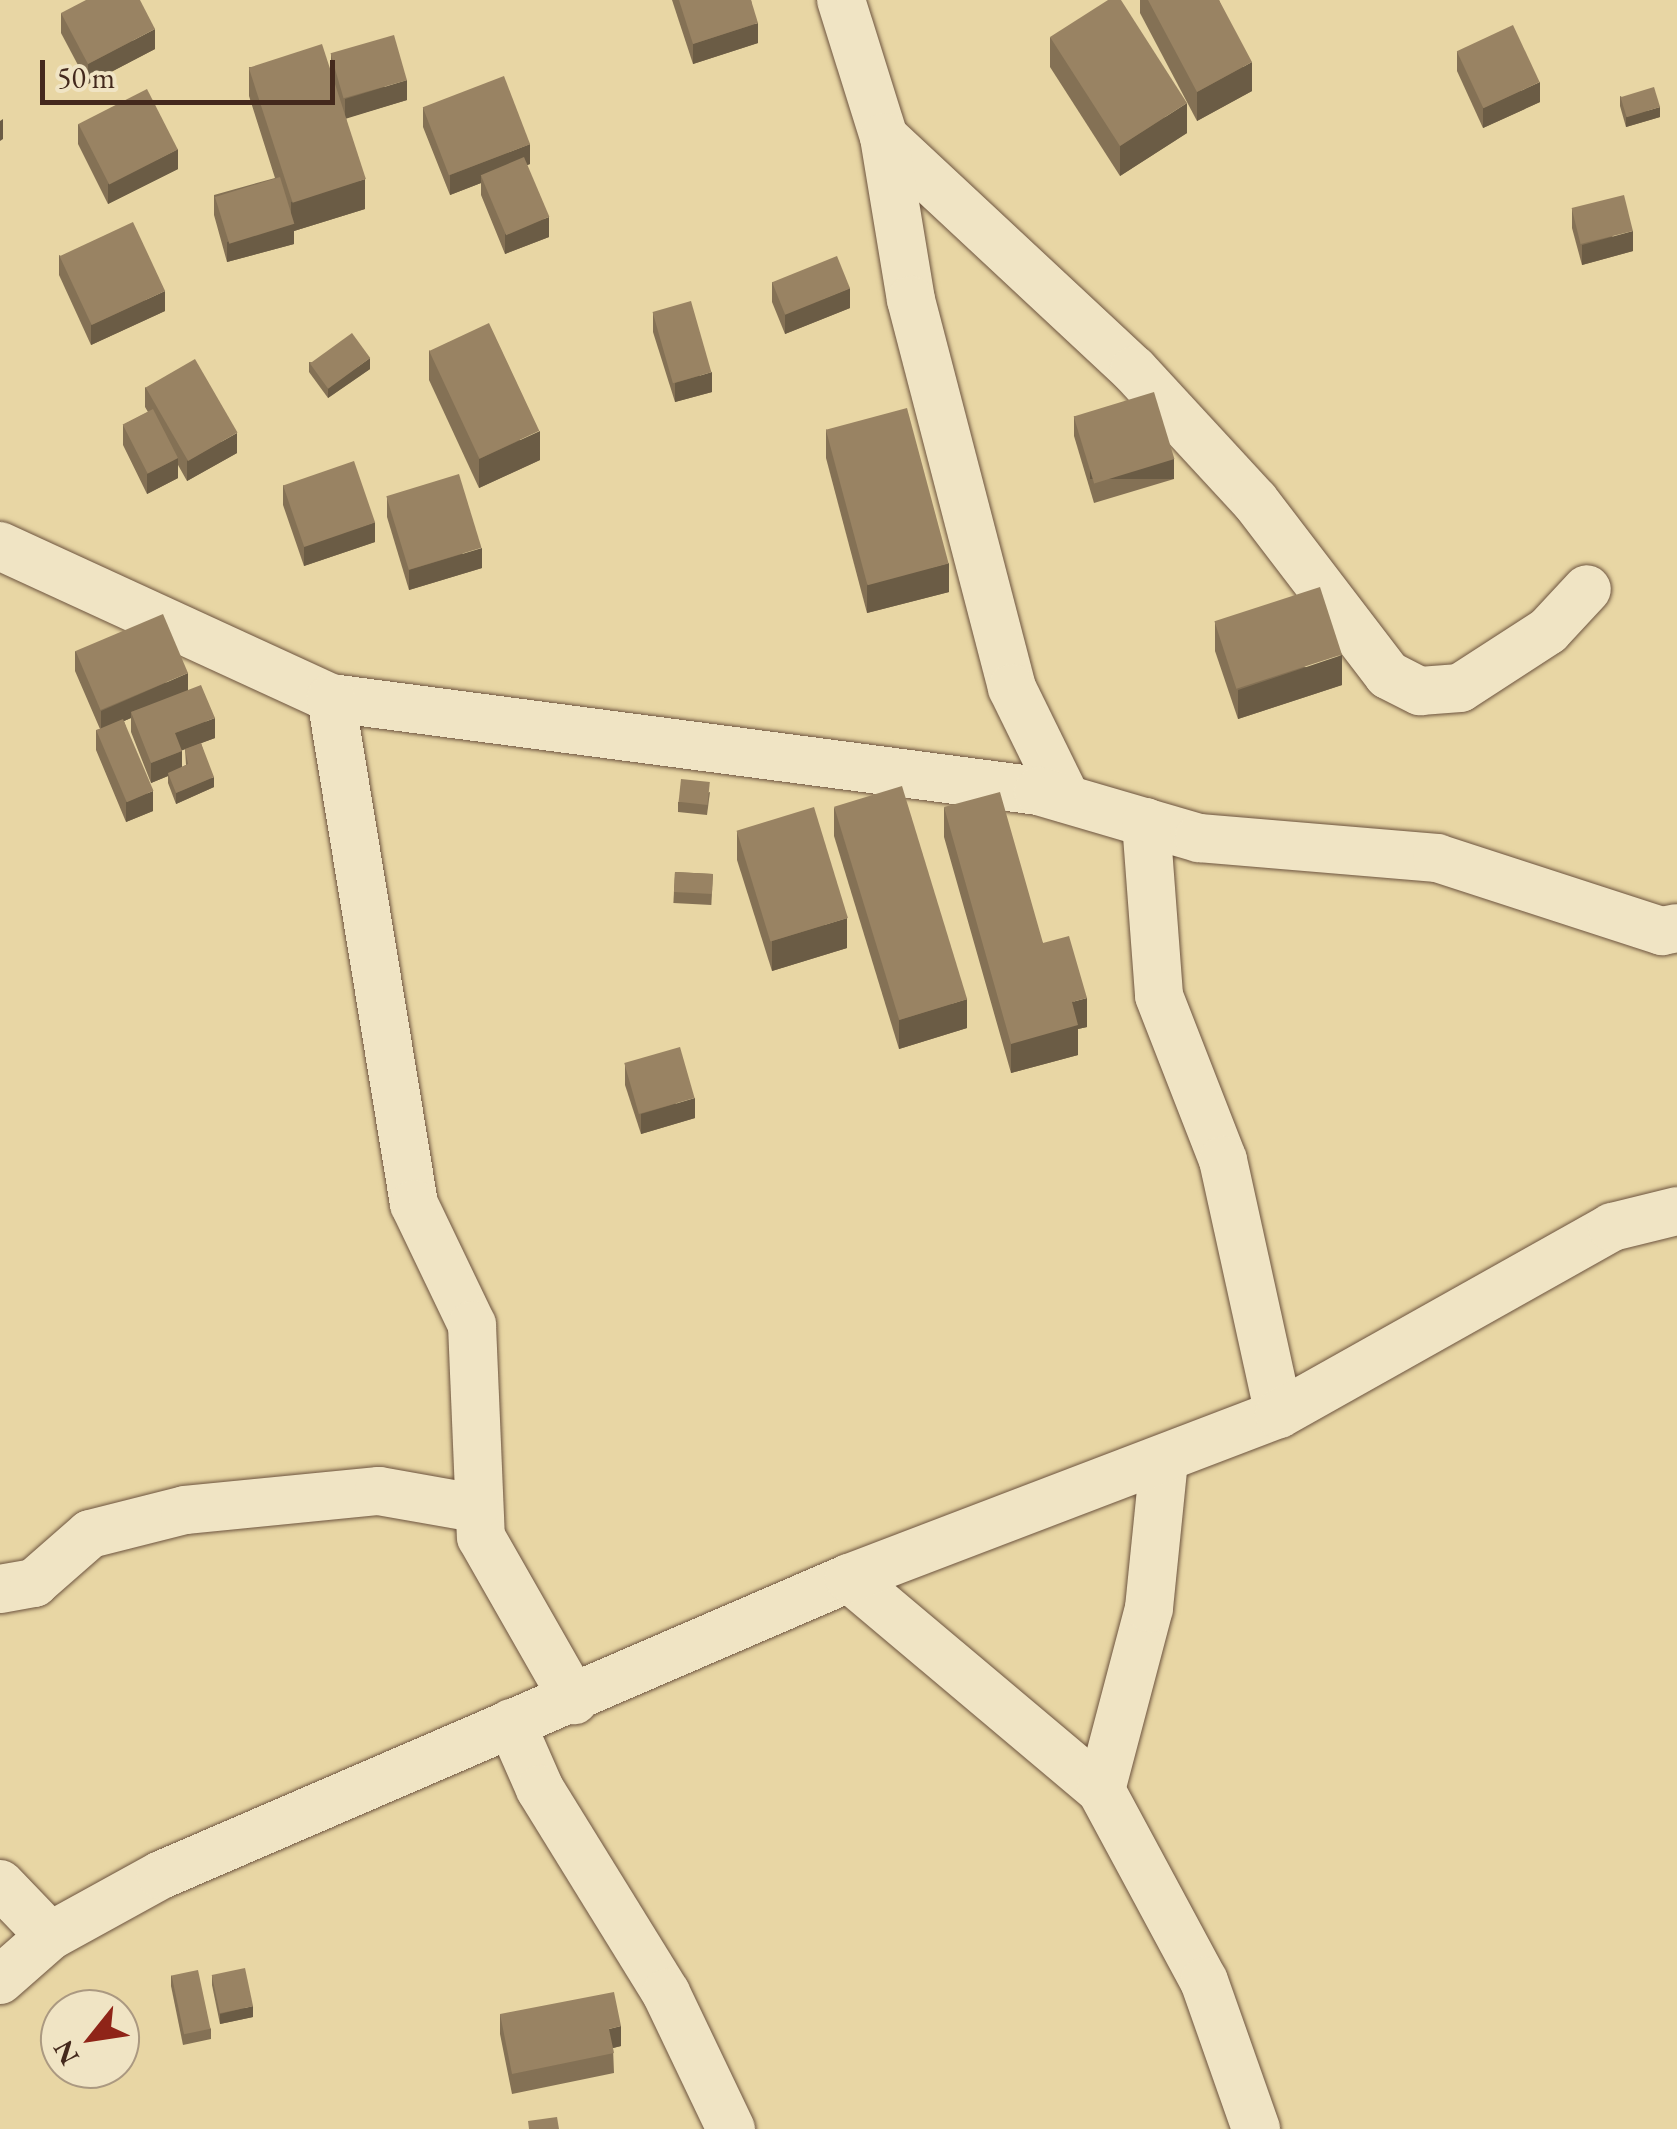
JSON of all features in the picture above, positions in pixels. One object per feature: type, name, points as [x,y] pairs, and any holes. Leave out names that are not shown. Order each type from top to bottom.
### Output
[{"type":"street","points":[[841,0],[884,137],[911,300],[1006,669],[1066,798]]},
{"type":"street","points":[[884,137],[1134,370],[1256,502],[1403,686],[1460,688],[1548,631],[1588,589]]},
{"type":"street","points":[[0,546],[331,698],[1066,798],[1198,838],[1437,858],[1672,933]]},
{"type":"street","points":[[331,698],[414,1204],[472,1325],[475,1508],[493,1565],[574,1700]]},
{"type":"street","points":[[1146,822],[1159,996],[1223,1160],[1279,1414]]},
{"type":"street","points":[[0,1980],[50,1936],[161,1875],[511,1722],[574,1700],[848,1578],[1279,1414],[1612,1227],[1677,1211]]},
{"type":"street","points":[[1101,1790],[1149,1608],[1164,1460]]},
{"type":"street","points":[[0,1588],[34,1582],[90,1534],[185,1510],[379,1491],[475,1508]]},
{"type":"street","points":[[848,1578],[1101,1790],[1204,1981],[1256,2129]]},
{"type":"street","points":[[511,1722],[540,1789],[666,1994],[731,2129]]},
{"type":"street","points":[[0,1884],[50,1936]]},
{"type":"building","points":[[86,0],[140,0],[155,29],[88,64],[61,13]]},
{"type":"building","points":[[679,0],[751,0],[758,23],[693,44]]},
{"type":"building","points":[[1108,0],[1121,0],[1187,103],[1120,146],[1050,37]]},
{"type":"building","points":[[1148,0],[1219,0],[1252,62],[1197,92]]},
{"type":"building","points":[[1513,25],[1540,82],[1483,108],[1457,51]]},
{"type":"building","points":[[394,35],[407,80],[344,98],[331,53]]},
{"type":"building","points":[[322,44],[366,179],[293,203],[249,68]]},
{"type":"building","points":[[504,76],[530,144],[449,175],[423,107]]},
{"type":"building","points":[[1654,87],[1660,107],[1627,117],[1621,97]]},
{"type":"building","points":[[147,89],[178,150],[109,185],[78,124]]},
{"type":"building","points":[[524,157],[549,217],[506,235],[481,175]]},
{"type":"building","points":[[280,177],[294,224],[229,244],[215,197]]},
{"type":"building","points":[[1624,195],[1633,231],[1581,244],[1572,208]]},
{"type":"building","points":[[133,222],[165,291],[92,325],[60,256]]},
{"type":"building","points":[[837,256],[850,288],[785,315],[772,282]]},
{"type":"building","points":[[691,301],[711,372],[673,383],[653,312]]},
{"type":"building","points":[[489,323],[539,431],[479,459],[429,351]]},
{"type":"building","points":[[352,333],[370,358],[328,389],[310,364]]},
{"type":"building","points":[[195,359],[237,433],[188,461],[146,388]]},
{"type":"building","points":[[1154,392],[1174,459],[1094,484],[1074,417]]},
{"type":"building","points":[[907,408],[949,564],[868,585],[826,430]]},
{"type":"building","points":[[153,409],[178,458],[148,473],[123,424]]},
{"type":"building","points":[[354,461],[375,522],[304,547],[283,485]]},
{"type":"building","points":[[459,474],[482,548],[409,570],[386,496]]},
{"type":"building","points":[[1320,587],[1342,655],[1236,689],[1214,621]]},
{"type":"building","points":[[163,614],[188,673],[101,710],[76,651]]},
{"type":"building","points":[[201,685],[215,718],[175,733],[182,751],[151,763],[131,712]]},
{"type":"building","points":[[123,719],[153,791],[127,802],[96,730]]},
{"type":"building","points":[[201,743],[214,777],[176,793],[168,773],[188,764],[185,749]]},
{"type":"building","points":[[681,779],[710,782],[707,805],[679,802]]},
{"type":"building","points":[[902,786],[967,999],[899,1020],[834,807]]},
{"type":"building","points":[[1000,792],[1043,943],[1069,936],[1087,998],[1072,1002],[1078,1025],[1011,1044],[944,807]]},
{"type":"building","points":[[814,807],[848,918],[770,942],[737,831]]},
{"type":"building","points":[[675,872],[713,874],[712,894],[674,892]]},
{"type":"building","points":[[680,1047],[695,1098],[639,1114],[624,1063]]},
{"type":"building","points":[[245,1968],[253,2006],[220,2013],[212,1975]]},
{"type":"building","points":[[198,1970],[210,2029],[184,2034],[172,1976]]},
{"type":"building","points":[[614,1992],[621,2026],[609,2029],[614,2053],[512,2074],[500,2014]]},
{"type":"building","points":[[557,2117],[559,2129],[529,2129],[528,2121]]}]
